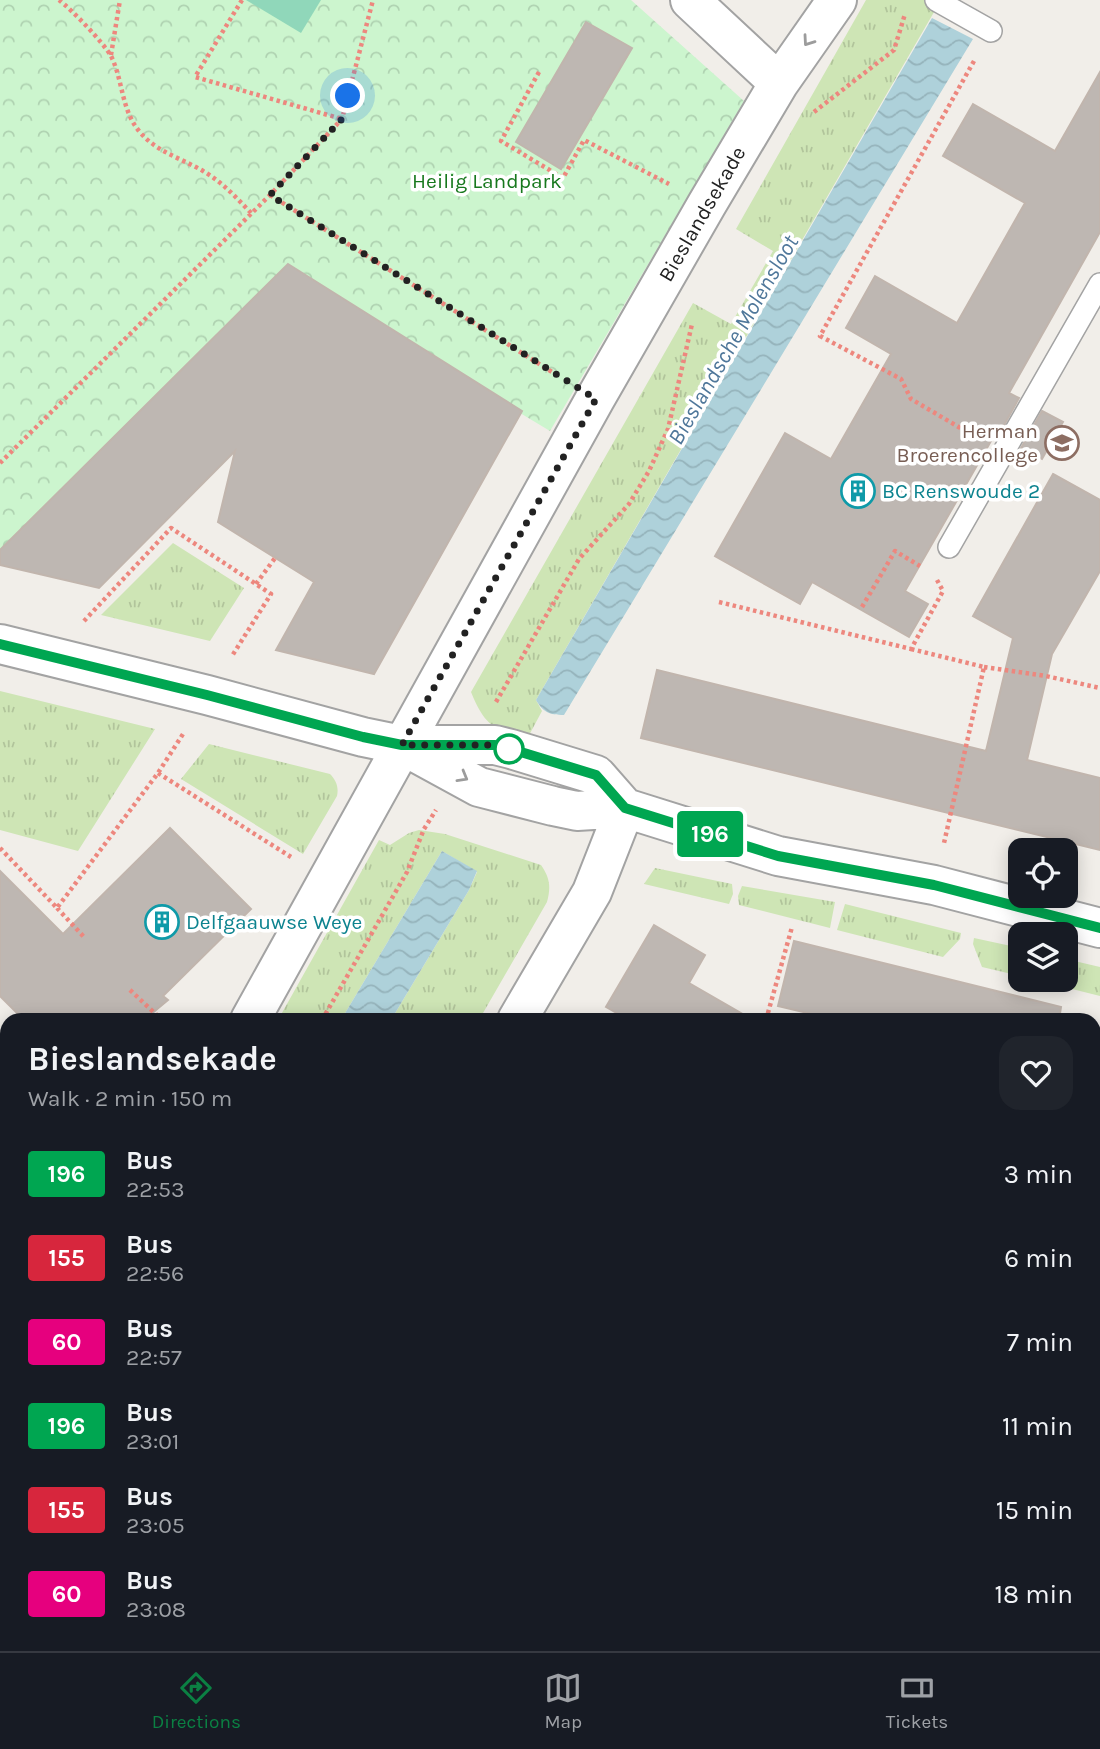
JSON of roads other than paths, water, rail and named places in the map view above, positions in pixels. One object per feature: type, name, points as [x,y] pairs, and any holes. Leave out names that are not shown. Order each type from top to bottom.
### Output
[{"type":"street","points":[[690,0],[779,83]]},
{"type":"street","name":"Bieslandsekade","points":[[254,1013],[707,204],[779,83],[837,0]]},
{"type":"street","points":[[0,644],[363,737],[465,760],[495,745],[511,749],[596,775],[625,808],[778,856],[934,885],[1100,928]]},
{"type":"street","points":[[521,1013],[592,892],[625,808]]},
{"type":"lane","points":[[936,0],[991,31]]},
{"type":"lane","points":[[949,547],[1100,284]]},
{"type":"water","points":[[932,18],[973,39],[564,715],[547,712],[536,700]]},
{"type":"water","points":[[442,851],[477,871],[469,890],[395,1013],[345,1013]]},
{"type":"place","name":"Herman Broerencollege","points":[[1062,443]]},
{"type":"place","name":"BC Renswoude 2","points":[[858,491]]},
{"type":"place","name":"Delfgaauwse Weye","points":[[162,922]]},
{"type":"park label","name":"Heilig Landpark","points":[[487,181]]},
{"type":"water label","name":"Bieslandsche Molensloot","points":[[733,340]]}]
